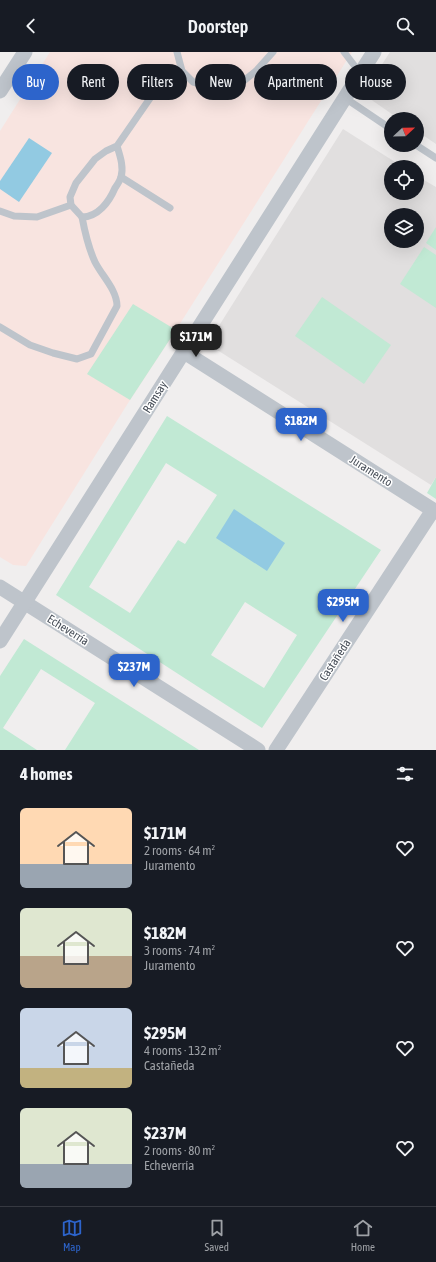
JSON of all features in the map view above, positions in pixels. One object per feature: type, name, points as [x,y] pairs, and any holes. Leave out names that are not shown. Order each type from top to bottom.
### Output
[{"type":"street","points":[[0,91],[25,52]]},
{"type":"street","name":"Ramsay","points":[[367,64],[374,52]]},
{"type":"street","name":"Ramsay","points":[[0,641],[345,98]]},
{"type":"street","name":"Juramento","points":[[184,352],[434,511]]},
{"type":"street","name":"Castañeda","points":[[276,750],[434,511]]},
{"type":"street","name":"Echeverría","points":[[0,587],[258,750]]},
{"type":"lane","points":[[177,52],[180,64]]},
{"type":"lane","points":[[187,76],[193,82],[220,89],[241,83],[256,71],[273,52]]},
{"type":"lane","points":[[344,52],[353,64]]},
{"type":"lane","points":[[0,327],[30,345],[53,353],[77,359],[91,354],[117,306],[117,298],[95,262],[86,241],[82,217],[71,205],[70,197],[76,183],[95,159],[106,151],[117,146],[149,100]]},
{"type":"lane","points":[[348,100],[384,124]]},
{"type":"lane","points":[[82,217],[91,216],[101,209],[111,197],[121,176],[121,161],[117,146]]},
{"type":"lane","points":[[424,150],[436,158]]},
{"type":"lane","points":[[121,176],[170,208]]},
{"type":"lane","points":[[0,211],[14,216],[37,217],[71,205]]},
{"type":"shaded area","points":[[50,52],[352,52],[337,76],[337,64],[254,64],[254,100],[322,100],[26,566],[13,565],[0,557],[0,131],[20,100],[59,100],[59,64],[42,64]]},
{"type":"shaded area","points":[[390,52],[436,52],[436,144],[424,136],[424,112],[389,112],[372,100],[406,100],[406,64],[382,64]]},
{"type":"shaded area","points":[[343,129],[392,160],[384,160],[384,200],[424,200],[424,180],[436,187],[436,477],[431,485],[214,348],[210,340]]},
{"type":"green space","points":[[436,227],[436,250],[426,243]]},
{"type":"green space","points":[[424,247],[436,255],[436,308],[400,284]]},
{"type":"green space","points":[[322,297],[391,345],[364,384],[295,336]]},
{"type":"green space","points":[[133,304],[176,330],[130,400],[87,374]]},
{"type":"green space","points":[[167,416],[381,550],[262,728],[56,595]],"holes":[[[166,463],[217,495],[185,544],[178,540],[130,613],[89,587]],[[245,602],[297,635],[264,688],[211,655]]]},
{"type":"green space","points":[[436,477],[436,499],[427,493]]},
{"type":"green space","points":[[24,639],[199,750],[65,750],[95,703],[41,669],[3,728],[37,750],[0,750],[0,676]]},
{"type":"water","points":[[29,138],[52,153],[19,202],[0,189],[0,181]]},
{"type":"water","points":[[234,509],[285,543],[267,571],[216,538]]}]
